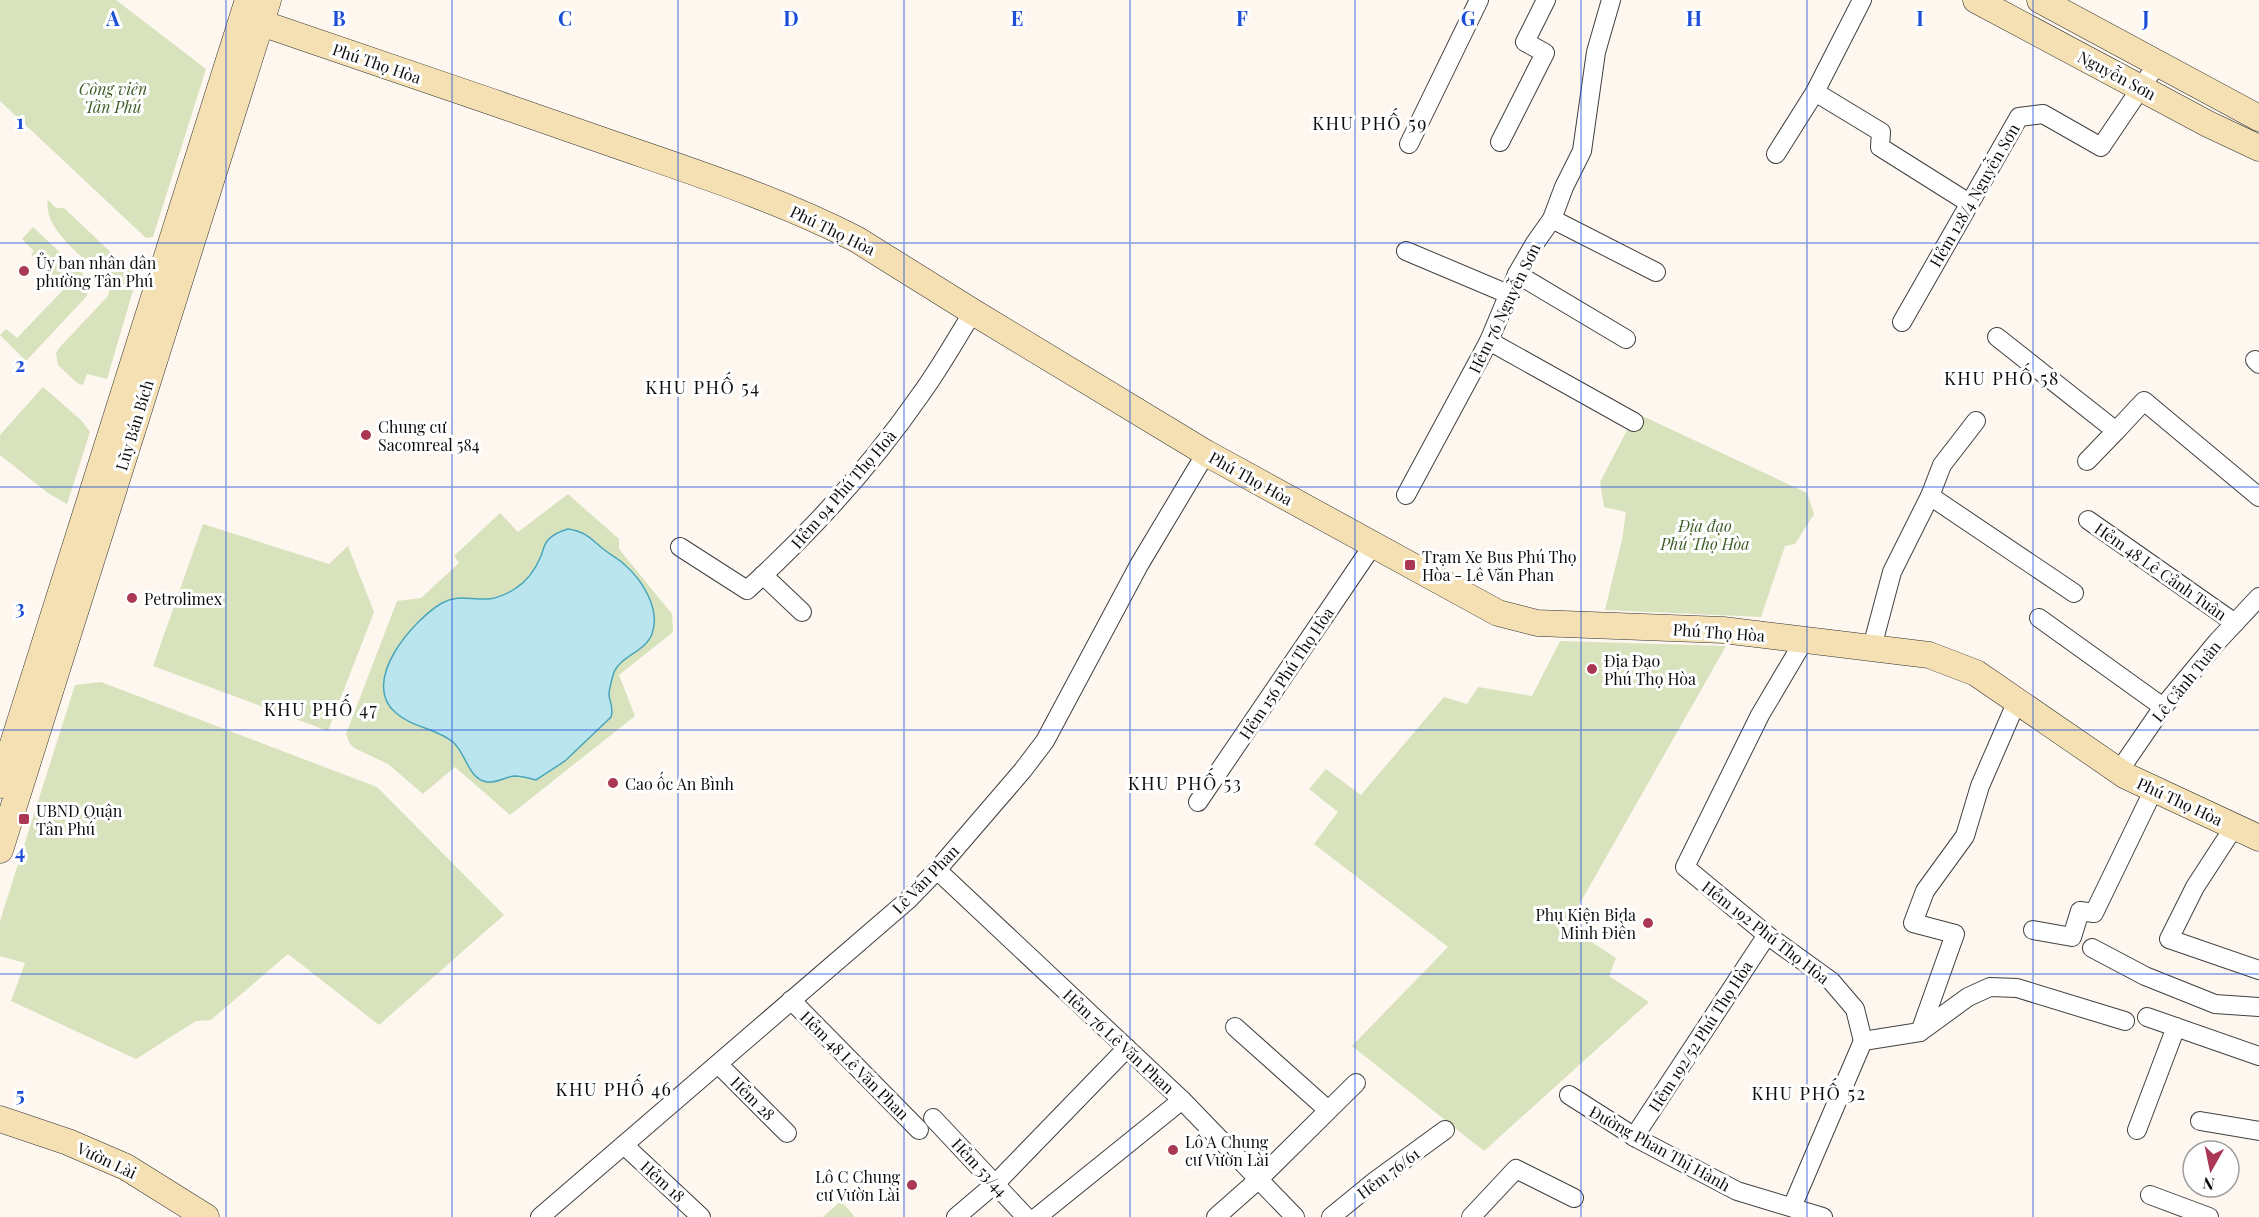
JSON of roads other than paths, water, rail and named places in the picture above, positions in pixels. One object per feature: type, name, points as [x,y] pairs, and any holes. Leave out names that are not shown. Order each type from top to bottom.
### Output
[{"type":"street","name":"Lũy Bán Bích","points":[[0,785],[248,0]]},
{"type":"street","points":[[1409,144],[1479,0]]},
{"type":"street","points":[[1500,142],[1545,53],[1525,42],[1546,0]]},
{"type":"street","name":"Hẻm 76 Nguyễn Sơn","points":[[1406,495],[1489,341],[1517,274],[1552,219],[1563,187],[1582,151],[1596,52],[1611,0]]},
{"type":"street","points":[[1776,154],[1815,92],[1862,0]]},
{"type":"street","name":"Nguyễn Sơn","points":[[1976,0],[2208,124],[2259,148]]},
{"type":"street","name":"Nguyễn Sơn","points":[[2040,0],[2259,118]]},
{"type":"street","name":"Lũy Bán Bích","points":[[0,850],[265,11]]},
{"type":"street","name":"Phú Thọ Hòa","points":[[265,11],[786,207],[856,239],[1206,453],[1498,613],[1529,622],[1700,628],[1929,655],[1976,673],[2119,771],[2259,838]]},
{"type":"street","points":[[2142,88],[2157,64]]},
{"type":"street","name":"Hẻm 128/4 Nguyễn Sơn","points":[[1902,322],[2019,117],[2043,114],[2101,147],[2142,88]]},
{"type":"street","points":[[1815,92],[1881,132],[1880,147],[1969,203]]},
{"type":"street","points":[[1552,219],[1656,272]]},
{"type":"street","points":[[1406,251],[1508,294]]},
{"type":"street","points":[[1517,274],[1626,339]]},
{"type":"street","name":"Hẻm 94 Phú Thọ Hoà","points":[[680,547],[747,590],[799,542],[858,477],[922,393],[973,312]]},
{"type":"street","points":[[1997,338],[2116,431]]},
{"type":"street","points":[[1489,341],[1634,422]]},
{"type":"street","points":[[2087,461],[2144,400],[2259,498]]},
{"type":"street","points":[[1872,647],[1892,572],[1930,496],[1942,465],[1976,421]]},
{"type":"street","name":"Lê Văn Phan","points":[[540,1217],[908,900],[937,870],[1045,741],[1139,565],[1206,453]]},
{"type":"street","points":[[1930,496],[2074,593]]},
{"type":"street","name":"Hẻm 48 Lê Cảnh Tuân","points":[[2088,520],[2235,623]]},
{"type":"street","name":"Hẻm 156 Phú Thọ Hòa","points":[[1198,802],[1373,545]]},
{"type":"street","points":[[764,575],[802,612]]},
{"type":"street","name":"Lê Cảnh Tuân","points":[[2119,771],[2163,707],[2259,597]]},
{"type":"street","points":[[2039,618],[2163,707]]},
{"type":"street","name":"Hẻm 192 Phú Thọ Hòa","points":[[1805,639],[1760,715],[1685,867],[1767,935],[1831,981],[1855,1009],[1863,1041]]},
{"type":"street","points":[[1920,1032],[1955,934],[1913,923],[1925,891],[1965,836],[1980,786],[2017,701]]},
{"type":"street","points":[[2033,930],[2072,937],[2080,910],[2094,913],[2154,789]]},
{"type":"street","points":[[2235,826],[2195,887],[2169,939],[2259,970]]},
{"type":"street","name":"Hẻm 76 Lê Văn Phan","points":[[937,870],[1182,1100],[1295,1217]]},
{"type":"street","name":"Hẻm 192/52 Phú Thọ Hòa","points":[[1634,1137],[1767,935]]},
{"type":"street","points":[[2092,948],[2145,976],[2215,1004],[2259,1007]]},
{"type":"street","points":[[1792,1207],[1863,1041],[1920,1032],[1968,997],[1990,987],[2017,988],[2125,1021]]},
{"type":"street","name":"Hẻm 48 Lê Văn Phan","points":[[791,1000],[926,1124]]},
{"type":"street","points":[[2147,1017],[2259,1056]]},
{"type":"street","points":[[1235,1027],[1328,1110]]},
{"type":"street","points":[[2137,1130],[2176,1027]]},
{"type":"street","points":[[956,1217],[996,1183],[1127,1048]]},
{"type":"street","name":"Hẻm 28","points":[[718,1064],[787,1133]]},
{"type":"street","points":[[1216,1217],[1259,1179],[1356,1083]]},
{"type":"street","name":"Đường Phan Thị Hành","points":[[1569,1095],[1634,1137],[1737,1191],[1823,1217]]},
{"type":"street","points":[[1037,1217],[1182,1100]]},
{"type":"street","name":"Vườn Lài","points":[[0,1119],[68,1142],[116,1162],[151,1181],[206,1217]]},
{"type":"street","points":[[2200,1121],[2259,1131]]},
{"type":"street","name":"Hẻm 53/44","points":[[926,1124],[996,1183],[1026,1217]]},
{"type":"street","name":"Hẻm 76/61","points":[[1331,1217],[1375,1181],[1445,1130]]},
{"type":"street","name":"Hẻm 18","points":[[624,1145],[701,1217]]},
{"type":"street","points":[[1471,1217],[1516,1168],[1574,1198]]},
{"type":"street","points":[[2150,1195],[2209,1217]]},
{"type":"water","points":[[568,529],[589,537],[623,563],[638,579],[652,605],[654,624],[652,634],[645,645],[617,666],[614,672],[609,692],[611,717],[565,761],[536,780],[514,776],[491,782],[481,780],[471,771],[453,742],[396,713],[386,700],[384,685],[387,669],[405,637],[430,611],[448,600],[491,599],[513,590],[534,570],[548,540],[555,534]]},
{"type":"place","name":"Ủy ban nhân dân phường Tân Phú","points":[[24,271]]},
{"type":"place","name":"Chung cư Sacomreal 584","points":[[366,435]]},
{"type":"place","name":"Trạm Xe Bus Phú Thọ Hòa - Lê Văn Phan","points":[[1410,565]]},
{"type":"place","name":"Petrolimex","points":[[132,598]]},
{"type":"place","name":"Địa Đạo Phú Thọ Hòa","points":[[1592,669]]},
{"type":"place","name":"Cao ốc An Bình","points":[[613,783]]},
{"type":"place","name":"UBND Quận Tân Phú","points":[[24,819]]},
{"type":"place","name":"Phụ Kiện Bida Minh Điền","points":[[1648,923]]},
{"type":"place","name":"Lô A Chung cư Vườn Lài","points":[[1173,1150]]},
{"type":"place","name":"Lô C Chung cư Vườn Lài","points":[[912,1185]]},
{"type":"district","name":"KHU PHỐ 59","points":[[1370,123]]},
{"type":"district","name":"KHU PHỐ 58","points":[[2002,378]]},
{"type":"district","name":"KHU PHỐ 54","points":[[703,387]]},
{"type":"district","name":"KHU PHỐ 47","points":[[321,709]]},
{"type":"district","name":"KHU PHỐ 53","points":[[1185,783]]},
{"type":"district","name":"KHU PHỐ 46","points":[[614,1089]]},
{"type":"district","name":"KHU PHỐ 52","points":[[1809,1093]]},
{"type":"park label","name":"Công viên Tân Phú","points":[[113,97]]},
{"type":"park label","name":"Địa đạo Phú Thọ Hòa","points":[[1705,534]]}]
